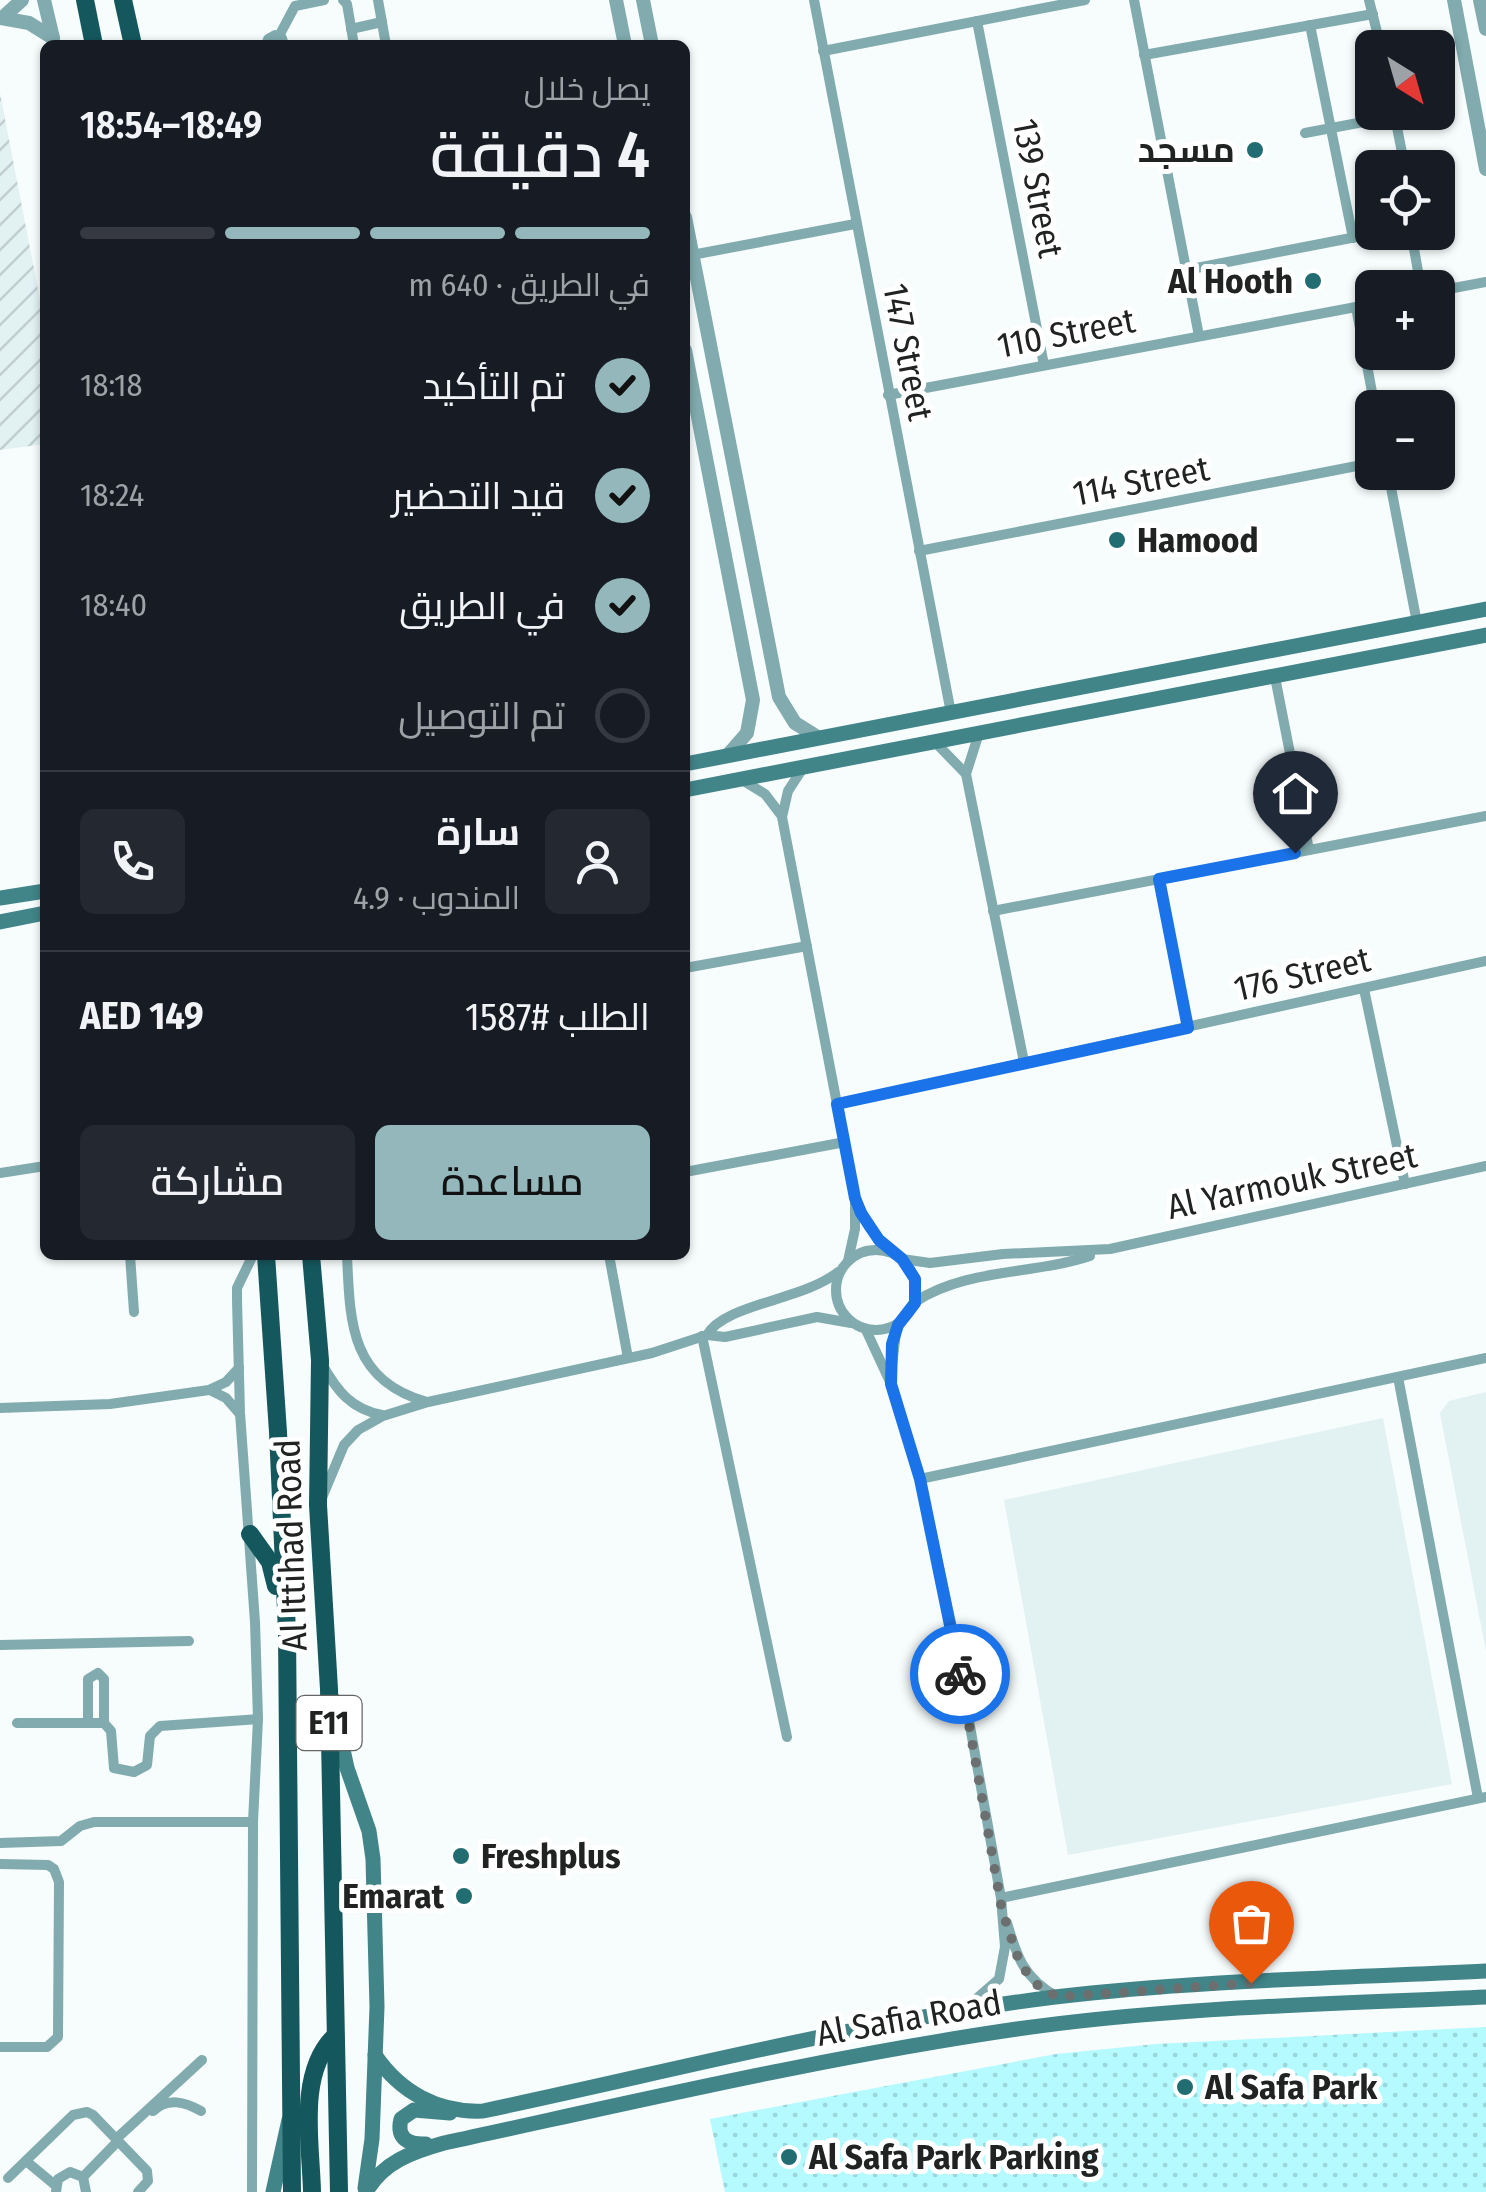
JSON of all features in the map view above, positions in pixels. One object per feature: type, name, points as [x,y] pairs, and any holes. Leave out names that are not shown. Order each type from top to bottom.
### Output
[{"type":"highway","points":[[85,0],[93,40]]},
{"type":"highway","points":[[123,0],[132,40]]},
{"type":"highway","name":"Al Ittihad Road","points":[[266,1260],[287,1632],[292,2192]]},
{"type":"highway","name":"Al Ittihad Road","points":[[310,1260],[320,1360],[318,1505],[329,1689],[340,2192]]},
{"type":"highway","points":[[250,1534],[274,1573],[278,1616],[287,1632]]},
{"type":"highway","points":[[312,2192],[312,2086],[319,2055],[334,2037]]},
{"type":"main road","points":[[690,763],[1486,610]]},
{"type":"main road","points":[[1376,631],[1368,642],[1380,656]]},
{"type":"main road","points":[[690,789],[1486,636]]},
{"type":"main road","points":[[976,708],[981,720],[980,733]]},
{"type":"main road","points":[[0,898],[40,891]]},
{"type":"main road","points":[[0,922],[40,913]]},
{"type":"main road","points":[[329,1689],[347,1768],[372,1847],[377,2006],[372,2140],[365,2192]]},
{"type":"main road","name":"Al Safia Road","points":[[375,2055],[407,2090],[464,2112],[958,2012],[1057,1997],[1486,1971]]},
{"type":"main road","name":"Al Safia Road","points":[[365,2192],[388,2166],[444,2142],[738,2080],[1018,2029],[1162,2013],[1486,1996]]},
{"type":"main road","points":[[444,2142],[406,2141],[400,2131],[401,2119],[414,2110],[464,2112]]},
{"type":"main road","points":[[273,2192],[290,2116]]},
{"type":"street","points":[[1,18],[22,0]]},
{"type":"street","points":[[44,0],[53,40]]},
{"type":"street","points":[[282,40],[292,9],[304,2],[324,0]]},
{"type":"street","points":[[343,0],[353,40]]},
{"type":"street","points":[[378,0],[385,40]]},
{"type":"street","points":[[616,0],[624,40]]},
{"type":"street","points":[[643,0],[651,40]]},
{"type":"street","name":"147 Street","points":[[814,0],[951,713]]},
{"type":"street","points":[[823,50],[1085,0]]},
{"type":"street","points":[[1134,0],[1199,336]]},
{"type":"street","points":[[1369,0],[1377,30]]},
{"type":"street","points":[[1454,0],[1468,73],[1481,111],[1486,169]]},
{"type":"street","points":[[1480,0],[1486,29]]},
{"type":"street","points":[[1144,55],[1373,14]]},
{"type":"street","points":[[1,18],[29,23],[52,40]]},
{"type":"street","name":"139 Street","points":[[977,21],[1044,365]]},
{"type":"street","points":[[351,29],[382,22]]},
{"type":"street","points":[[1186,270],[1353,238],[1310,24]]},
{"type":"street","points":[[1468,73],[1486,74]]},
{"type":"street","points":[[1305,133],[1355,123]]},
{"type":"street","points":[[692,255],[855,224]]},
{"type":"street","points":[[690,244],[772,667],[786,711],[806,732],[819,738]]},
{"type":"street","points":[[1455,288],[1486,282]]},
{"type":"street","name":"110 Street","points":[[888,394],[1355,307]]},
{"type":"street","points":[[690,376],[753,700],[751,722],[742,742],[727,756]]},
{"type":"street","name":"114 Street","points":[[918,551],[1355,466]]},
{"type":"street","points":[[1391,490],[1417,623]]},
{"type":"street","points":[[747,670],[757,677],[764,676],[772,667]]},
{"type":"street","points":[[1275,677],[1308,850]]},
{"type":"street","points":[[980,733],[966,774],[1024,1062]]},
{"type":"street","points":[[934,742],[966,774]]},
{"type":"street","points":[[804,768],[788,791],[782,817],[855,1198],[855,1228],[835,1293],[843,1315],[851,1323]]},
{"type":"street","points":[[741,780],[765,794],[782,817]]},
{"type":"street","points":[[994,910],[1486,816]]},
{"type":"street","points":[[1159,879],[1188,1028]]},
{"type":"street","points":[[690,967],[807,946]]},
{"type":"street","name":"176 Street","points":[[837,1104],[1486,961]]},
{"type":"street","points":[[1364,989],[1405,1184]]},
{"type":"street","points":[[690,1171],[844,1142]]},
{"type":"street","name":"Al Yarmouk Street","points":[[915,1303],[948,1285],[1044,1268],[1110,1249],[1486,1166]]},
{"type":"street","points":[[0,1172],[40,1167]]},
{"type":"street","points":[[855,1198],[869,1228],[890,1252],[902,1259],[915,1279],[915,1303],[898,1325],[890,1364],[891,1384]]},
{"type":"street","name":"Al Yarmouk Street","points":[[902,1259],[930,1263],[1003,1254],[1110,1249]]},
{"type":"street","points":[[704,1335],[722,1318],[810,1290],[868,1250],[890,1252]]},
{"type":"street","points":[[130,1260],[134,1312]]},
{"type":"street","points":[[251,1260],[237,1288],[240,1413],[258,1719],[252,1822],[252,2192]]},
{"type":"street","points":[[347,1260],[352,1327],[362,1354],[389,1385],[428,1402]]},
{"type":"street","points":[[609,1260],[628,1358]]},
{"type":"street","points":[[318,1505],[344,1445],[358,1430],[383,1416],[428,1402],[628,1358],[704,1335],[724,1337],[818,1317],[866,1330],[898,1325]]},
{"type":"street","points":[[866,1330],[891,1384],[920,1479],[953,1632],[1001,1904],[1004,1960],[999,1979],[988,1992],[958,2012]]},
{"type":"street","points":[[704,1335],[787,1737]]},
{"type":"street","points":[[920,1479],[1486,1358]]},
{"type":"street","points":[[320,1360],[354,1406],[383,1416]]},
{"type":"street","points":[[0,1408],[110,1404],[209,1390],[226,1382],[239,1368]]},
{"type":"street","points":[[1001,1904],[1482,1797],[1398,1377]]},
{"type":"street","points":[[209,1390],[226,1398],[240,1413]]},
{"type":"street","points":[[0,1645],[189,1642]]},
{"type":"street","points":[[88,1722],[88,1679],[94,1673],[104,1680],[104,1723]]},
{"type":"street","points":[[17,1723],[104,1723],[112,1731],[114,1768],[134,1772],[147,1764],[150,1736],[160,1726],[258,1719]]},
{"type":"street","points":[[0,1844],[61,1841],[87,1823],[252,1822]]},
{"type":"street","points":[[0,1864],[48,1865],[59,1882],[58,2037],[48,2046],[0,2048]]},
{"type":"street","points":[[1001,1904],[1020,1964],[1036,1984],[1057,1997]]},
{"type":"street","points":[[83,2178],[202,2060]]},
{"type":"street","points":[[163,2099],[202,2111]]},
{"type":"street","points":[[8,2178],[79,2112],[94,2115],[147,2171],[148,2181],[138,2192]]},
{"type":"street","points":[[26,2161],[56,2189],[64,2174],[77,2174],[83,2178],[86,2192]]},
{"type":"shaded area","points":[[0,93],[40,300],[40,445],[0,450]]},
{"type":"shaded area","points":[[1486,1392],[1486,1651],[1440,1413],[1449,1401]]},
{"type":"shaded area","points":[[1383,1418],[1452,1784],[1068,1855],[1004,1500]]},
{"type":"shaded area","name":"Al Safa Park","points":[[1486,2027],[1486,2192],[725,2192],[710,2119],[1056,2054],[1156,2044]]},
{"type":"way so far","points":[[960,1674],[1002,1910],[1027,1975],[1057,1997],[1251,1983]]},
{"type":"place","name":"مسجد","points":[[1255,150]]},
{"type":"place","name":"Al Hooth","points":[[1313,281]]},
{"type":"place","name":"Hamood","points":[[1117,540]]},
{"type":"place","name":"Freshplus","points":[[461,1856]]},
{"type":"place","name":"Emarat","points":[[464,1896]]},
{"type":"place","name":"Al Safa Park","points":[[1185,2087]]},
{"type":"place","name":"Al Safa Park Parking","points":[[789,2157]]},
{"type":"route","points":[[960,1674],[920,1479],[891,1384],[892,1344],[898,1325],[915,1303],[915,1279],[902,1259],[890,1252],[869,1228],[861,1213],[837,1104],[1188,1028],[1159,879],[1295,853]]}]
